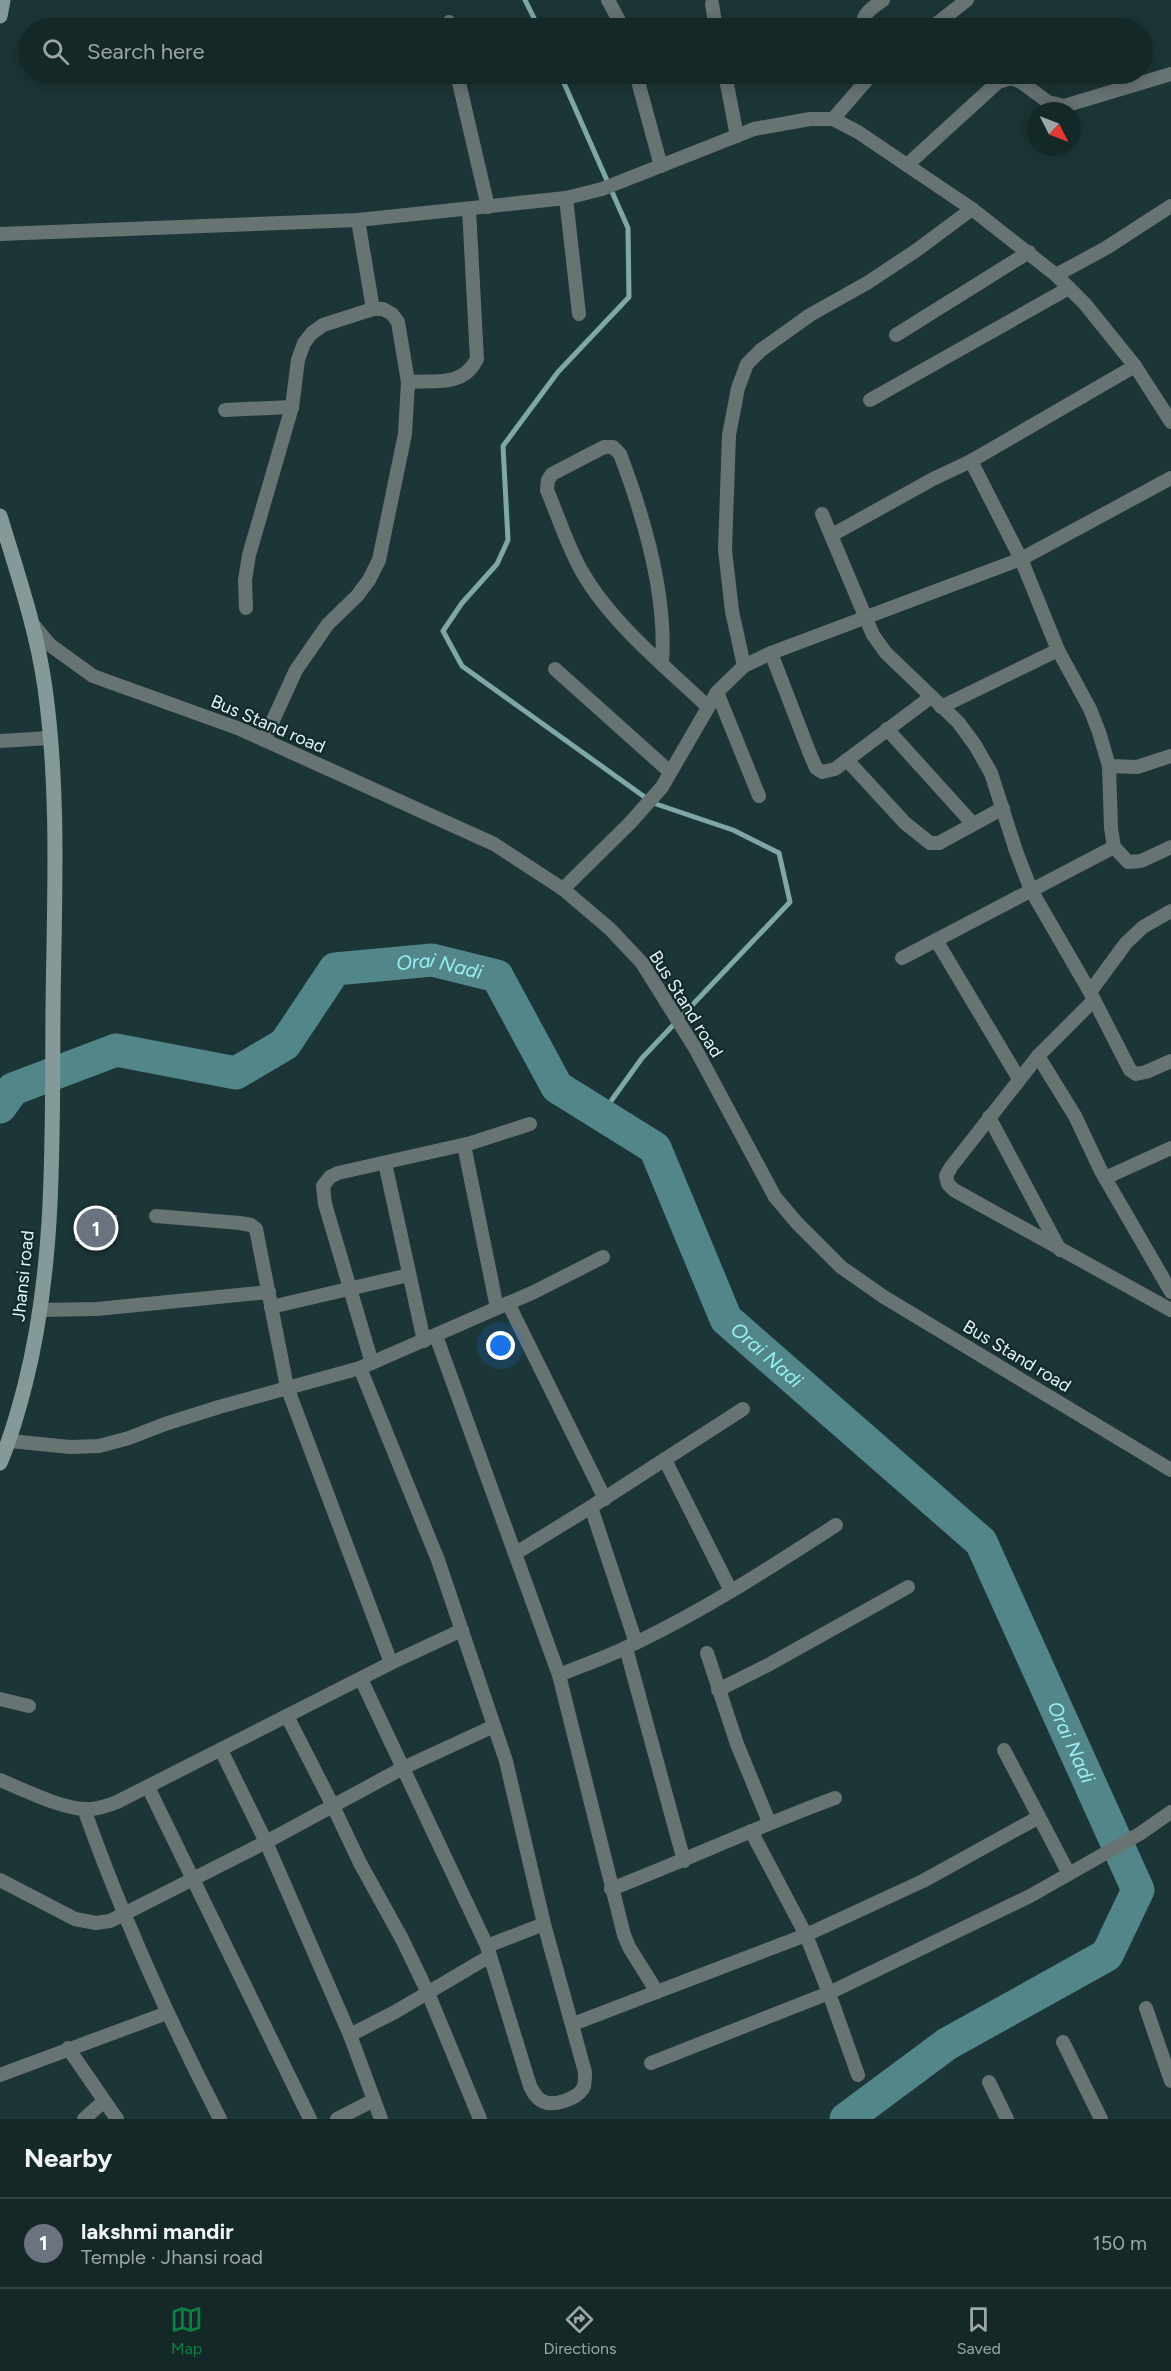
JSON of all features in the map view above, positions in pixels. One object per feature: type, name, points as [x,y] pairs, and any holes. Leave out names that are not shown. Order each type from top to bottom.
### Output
[{"type":"street","points":[[0,16],[3,0]]},
{"type":"street","points":[[608,0],[618,18]]},
{"type":"street","points":[[863,18],[883,0]]},
{"type":"street","points":[[944,18],[966,0]]},
{"type":"street","points":[[712,4],[714,18]]},
{"type":"street","points":[[1153,79],[1171,74]]},
{"type":"street","points":[[459,84],[488,207]]},
{"type":"street","points":[[639,84],[661,166]]},
{"type":"street","points":[[727,84],[736,136]]},
{"type":"street","points":[[833,119],[863,84]]},
{"type":"street","points":[[907,165],[996,84]]},
{"type":"street","points":[[1024,84],[1048,102],[1064,106],[1138,84]]},
{"type":"street","points":[[0,234],[358,220],[566,198],[602,189],[736,136],[765,127],[810,119],[833,119],[858,132],[972,209],[1056,275],[1136,366],[1171,422]]},
{"type":"street","points":[[566,198],[579,314]]},
{"type":"street","points":[[1056,275],[1106,248],[1171,206]]},
{"type":"street","points":[[408,382],[454,380],[464,376],[477,359],[469,209]]},
{"type":"street","points":[[744,666],[732,610],[725,550],[729,435],[738,388],[747,364],[761,350],[810,315],[867,283],[972,209]]},
{"type":"street","points":[[358,220],[373,309]]},
{"type":"street","points":[[896,335],[1029,252]]},
{"type":"street","points":[[870,400],[1069,288]]},
{"type":"street","points":[[246,608],[245,580],[249,555],[292,407],[298,360],[304,344],[312,333],[323,325],[373,309],[383,309],[392,314],[398,322],[408,382],[405,434],[379,561],[357,596],[328,624],[296,670],[264,740]]},
{"type":"street","points":[[832,535],[970,461],[1136,366]]},
{"type":"street","points":[[225,410],[292,407]]},
{"type":"street","points":[[662,662],[664,634],[661,608],[645,530],[620,454],[613,447],[604,447],[552,474],[548,480],[547,490],[580,569],[592,587],[616,616],[662,662],[708,707]]},
{"type":"street","points":[[970,461],[1021,559],[1058,650],[1090,709],[1099,732],[1109,766],[1111,828],[1114,847],[1128,862],[1141,861],[1171,847]]},
{"type":"street","points":[[563,889],[630,823],[662,787],[717,692],[744,666],[771,653],[1021,559],[1171,478]]},
{"type":"street","points":[[822,514],[873,635],[886,653],[958,722],[991,773],[1031,890],[1092,996],[1130,1070],[1136,1074],[1146,1072],[1171,1061]]},
{"type":"street","name":"Jhansi road","points":[[0,516],[31,622],[45,688],[56,820],[52,1159],[46,1262],[35,1345],[10,1441],[0,1463]]},
{"type":"street","name":"Bus Stand road","points":[[31,622],[50,645],[93,676],[240,729],[494,844],[563,889],[610,929],[642,963],[694,1048],[775,1197],[797,1223],[841,1267],[884,1297],[1171,1470]]},
{"type":"street","points":[[941,707],[1058,650]]},
{"type":"street","points":[[771,653],[816,768],[822,772],[829,772],[847,760],[930,697]]},
{"type":"street","points":[[555,669],[670,772]]},
{"type":"street","points":[[717,692],[759,796]]},
{"type":"street","points":[[887,729],[973,824]]},
{"type":"street","points":[[0,741],[50,738]]},
{"type":"street","points":[[1109,766],[1137,767],[1171,756]]},
{"type":"street","points":[[847,760],[905,823],[930,843],[939,843],[1003,808]]},
{"type":"street","points":[[902,958],[1114,847]]},
{"type":"street","points":[[1171,911],[1143,927],[1126,943],[1092,996],[1019,1078],[946,1176],[948,1184],[954,1190],[1171,1310]]},
{"type":"street","points":[[936,940],[1019,1078]]},
{"type":"street","points":[[1038,1056],[1075,1116],[1105,1178],[1169,1285]]},
{"type":"street","points":[[989,1117],[1060,1250]]},
{"type":"street","points":[[361,1679],[488,1951],[530,2086],[541,2101],[550,2103],[571,2098],[585,2085],[585,2072],[544,1923],[507,1761],[438,1560],[366,1365],[350,1288],[325,1204],[323,1186],[330,1177],[338,1173],[464,1145],[530,1124]]},
{"type":"street","points":[[464,1145],[503,1305],[605,1499]]},
{"type":"street","points":[[1105,1178],[1171,1148]]},
{"type":"street","points":[[385,1163],[409,1275],[430,1339],[516,1553],[559,1675],[611,1889],[629,1947],[657,1992]]},
{"type":"street","points":[[156,1216],[251,1225],[256,1229],[287,1387],[391,1663]]},
{"type":"street","points":[[10,1441],[70,1447],[99,1446],[287,1387],[366,1365],[430,1339],[603,1257]]},
{"type":"street","points":[[271,1307],[409,1275]]},
{"type":"street","points":[[40,1310],[118,1307],[269,1292]]},
{"type":"street","points":[[516,1553],[605,1499],[743,1409]]},
{"type":"street","points":[[665,1460],[731,1591]]},
{"type":"street","points":[[591,1507],[631,1645],[684,1861]]},
{"type":"street","points":[[559,1675],[631,1645],[731,1591],[836,1525]]},
{"type":"street","points":[[718,1690],[768,1665],[908,1587]]},
{"type":"street","points":[[0,1780],[62,1804],[84,1809],[101,1808],[148,1787],[391,1663],[462,1630]]},
{"type":"street","points":[[707,1653],[737,1744],[769,1822]]},
{"type":"street","points":[[0,1699],[29,1706]]},
{"type":"street","points":[[287,1716],[428,1993],[480,2119]]},
{"type":"street","points":[[1,1884],[75,1919],[96,1923],[110,1921],[266,1842],[403,1768],[494,1726]]},
{"type":"street","points":[[220,1750],[266,1842],[350,2035],[381,2119]]},
{"type":"street","points":[[1004,1750],[1068,1874]]},
{"type":"street","points":[[148,1787],[310,2119]]},
{"type":"street","points":[[611,1889],[684,1861],[769,1822],[835,1798]]},
{"type":"street","points":[[84,1809],[124,1914],[167,2013],[220,2119]]},
{"type":"street","points":[[651,2063],[830,1993],[1030,1896],[1141,1833],[1171,1812]]},
{"type":"street","points":[[573,2024],[806,1935],[923,1881],[1039,1817]]},
{"type":"street","points":[[751,1831],[806,1935],[830,1993],[858,2075]]},
{"type":"street","points":[[350,2035],[428,1993],[488,1951],[544,1923]]},
{"type":"street","points":[[1146,2008],[1171,2081]]},
{"type":"street","points":[[0,2075],[167,2013]]},
{"type":"street","points":[[1063,2042],[1101,2119]]},
{"type":"street","points":[[68,2049],[117,2119]]},
{"type":"street","points":[[989,2082],[1006,2119]]},
{"type":"street","points":[[337,2119],[374,2100]]},
{"type":"street","points":[[84,2119],[104,2101]]},
{"type":"building","points":[[79,1214],[116,1216],[112,1243],[76,1240]]},
{"type":"waterway","points":[[525,0],[534,18]]},
{"type":"waterway","points":[[564,84],[628,228],[629,297],[558,372],[503,446],[508,540],[497,564],[462,603],[443,631],[462,666],[653,803],[733,830],[779,853],[790,902],[642,1058],[601,1115]]},
{"type":"waterway","name":"Orai Nadi","points":[[0,1107],[13,1089],[116,1050],[236,1073],[285,1044],[335,969],[432,960],[497,976],[557,1087],[655,1148],[726,1319],[981,1542],[1138,1890],[1107,1955],[947,2044],[846,2119]]},
{"type":"place","name":"lakshmi mandir","points":[[96,1228]]}]
